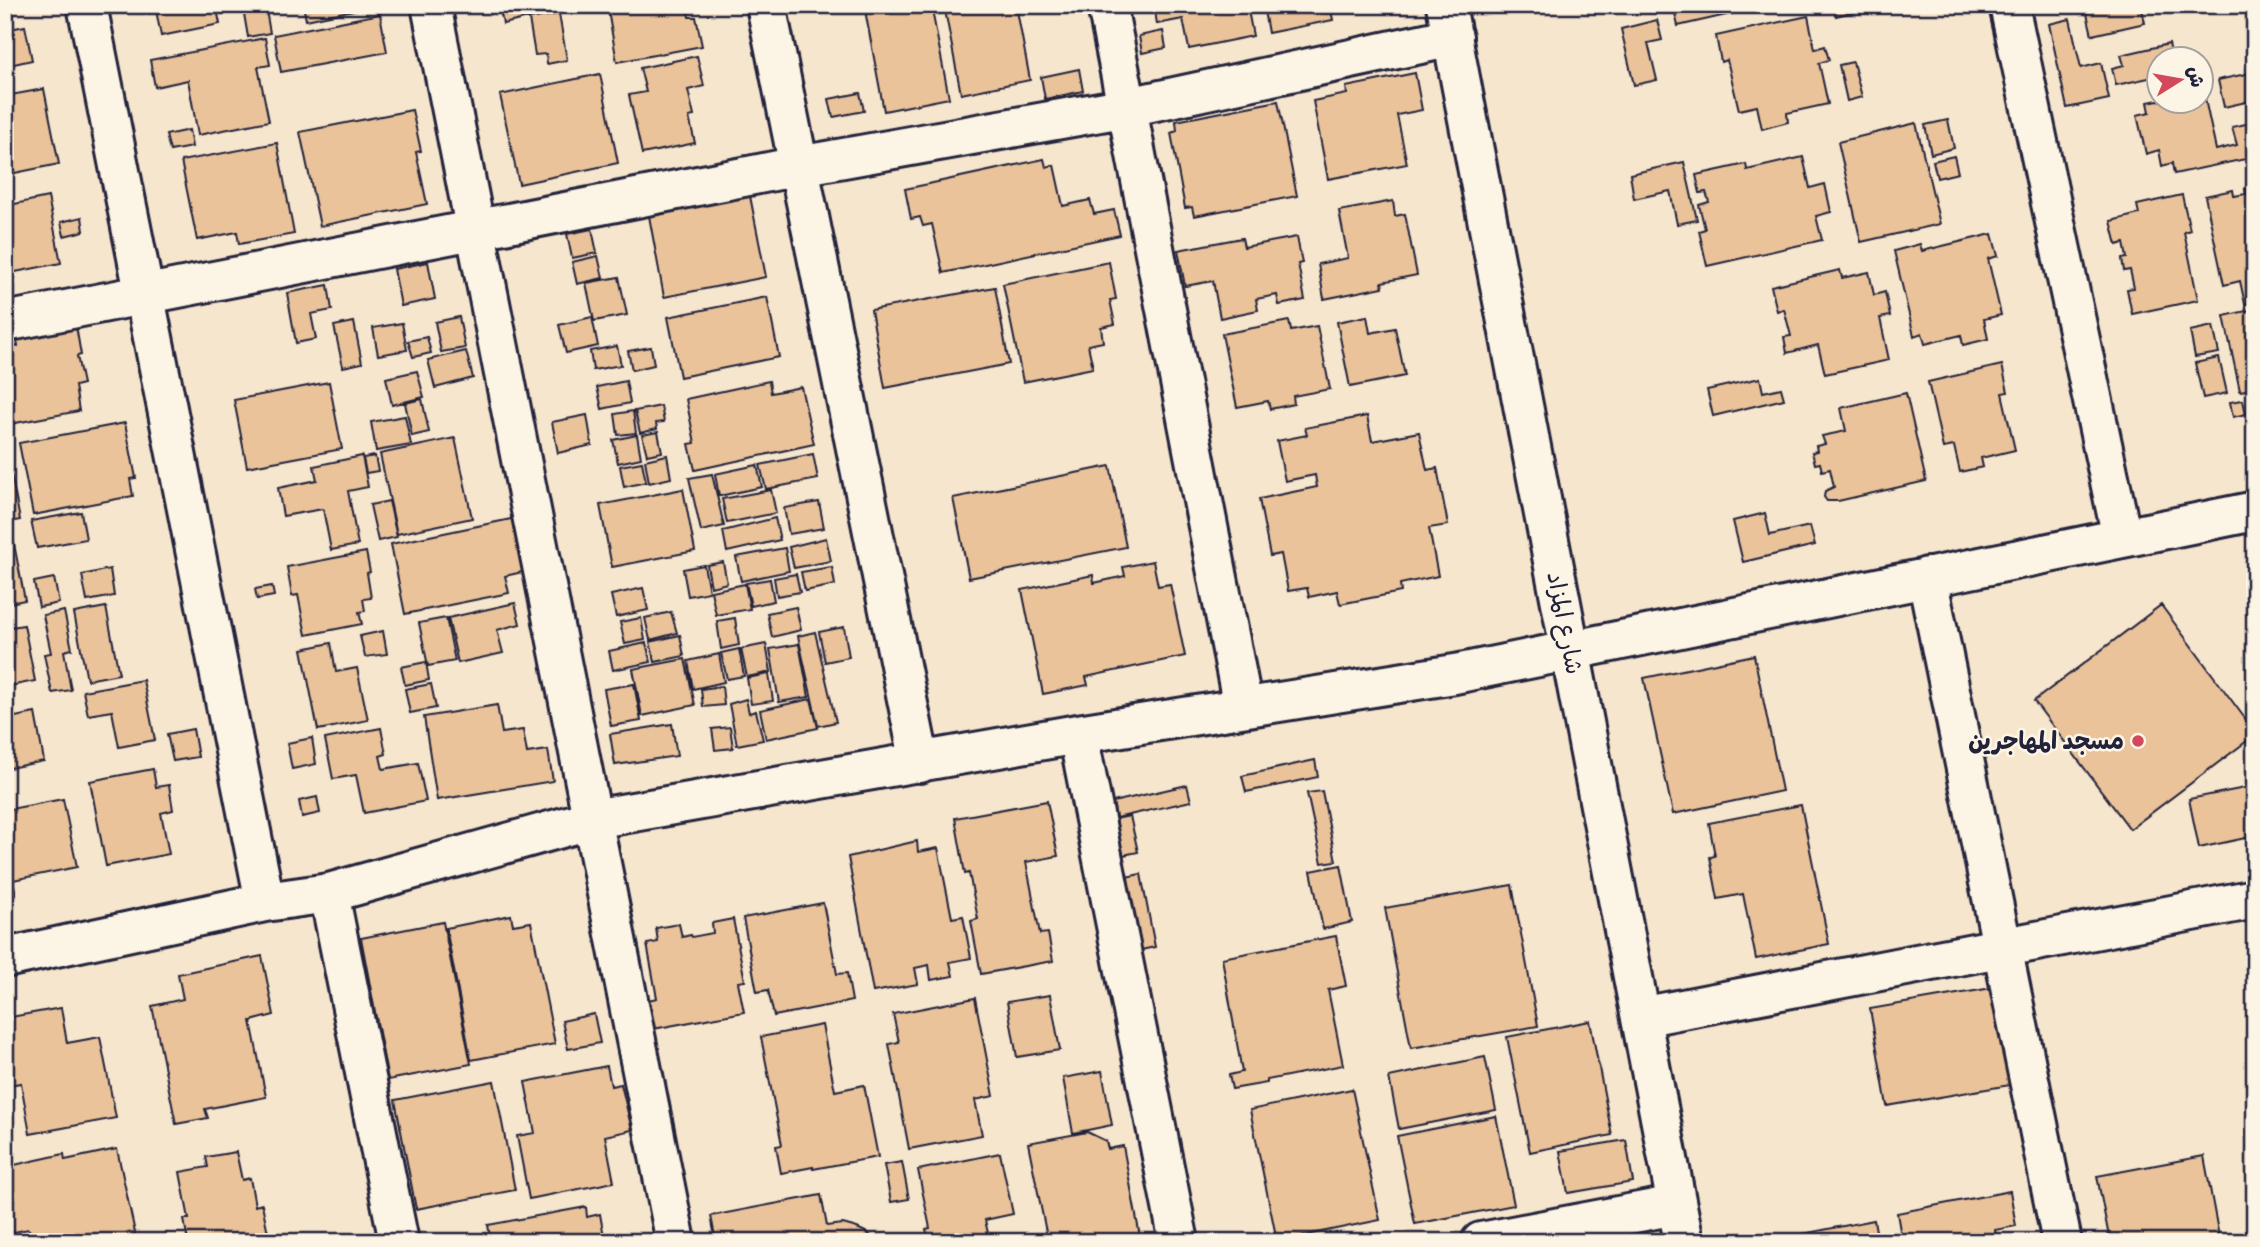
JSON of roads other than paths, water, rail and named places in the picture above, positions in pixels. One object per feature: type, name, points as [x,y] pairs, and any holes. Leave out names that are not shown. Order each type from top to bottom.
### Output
[{"type":"street","points":[[87,5],[265,902]]},
{"type":"street","points":[[431,5],[676,1242]]},
{"type":"street","points":[[766,5],[920,763]]},
{"type":"street","points":[[1107,5],[1243,707]]},
{"type":"street","points":[[2009,5],[2122,538]]},
{"type":"street","points":[[5,322],[799,166],[1128,107],[1450,21]]},
{"type":"street","name":"شارع المزاد","points":[[1450,21],[1684,1242]]},
{"type":"street","points":[[5,958],[265,902],[330,893],[593,819],[1078,734],[1455,674],[2255,511]]},
{"type":"street","points":[[1927,577],[2062,1242]]},
{"type":"street","points":[[1078,734],[1179,1242]]},
{"type":"street","points":[[330,893],[399,1242]]},
{"type":"street","points":[[1641,1017],[2255,899]]},
{"type":"street","points":[[1481,1242],[1676,1205]]},
{"type":"place","name":"مسجد المهاجرين","points":[[2138,741]]}]
